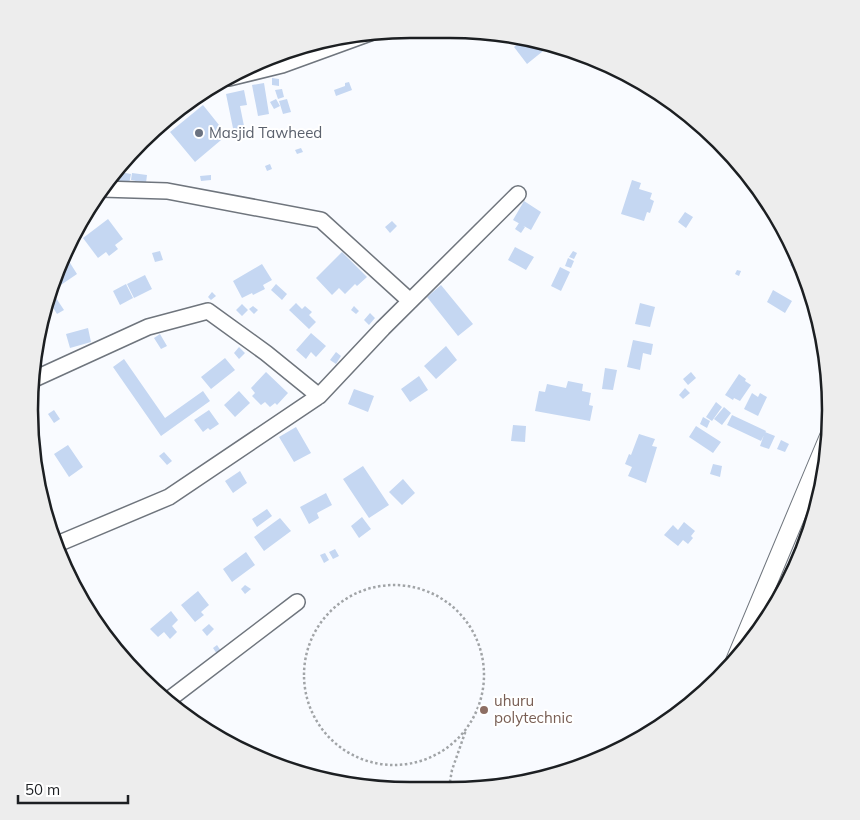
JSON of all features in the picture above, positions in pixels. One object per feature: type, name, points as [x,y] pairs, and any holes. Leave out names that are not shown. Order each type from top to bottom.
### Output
[{"type":"street","points":[[110,189],[167,191],[321,220],[410,301]]},
{"type":"street","points":[[62,542],[169,497],[319,396],[410,301],[518,194]]},
{"type":"street","points":[[39,377],[148,327],[208,311],[266,353],[319,396]]},
{"type":"street","points":[[744,639],[819,461]]},
{"type":"street","points":[[172,697],[298,602]]},
{"type":"path","points":[[449,782],[466,728],[480,701],[484,671],[478,641],[463,616],[441,598],[415,586],[386,585],[358,592],[333,608],[315,631],[305,658],[304,687],[313,716],[331,741],[357,758],[386,765],[416,762],[444,750],[466,728]]},
{"type":"building","points":[[518,44],[545,50],[527,64],[514,47]]},
{"type":"building","points":[[272,78],[279,79],[279,86],[272,85]]},
{"type":"building","points":[[349,82],[352,90],[336,96],[334,90],[345,86],[345,83]]},
{"type":"building","points":[[264,83],[269,114],[258,116],[252,85]]},
{"type":"building","points":[[282,89],[284,97],[278,99],[275,90]]},
{"type":"building","points":[[244,90],[247,105],[240,106],[246,136],[235,138],[226,94]]},
{"type":"building","points":[[276,99],[280,106],[274,109],[270,102]]},
{"type":"building","points":[[287,99],[291,112],[283,114],[279,101]]},
{"type":"building","name":"Masjid Tawheed","points":[[203,105],[227,135],[195,162],[170,132]]},
{"type":"building","points":[[301,148],[303,152],[297,154],[295,150]]},
{"type":"building","points":[[270,164],[272,169],[267,171],[265,166]]},
{"type":"building","points":[[123,173],[131,174],[129,184],[115,182]]},
{"type":"building","points":[[132,173],[147,175],[146,183],[131,180]]},
{"type":"building","points":[[211,175],[211,180],[201,181],[200,176]]},
{"type":"building","points":[[632,180],[641,183],[639,189],[652,193],[650,199],[654,201],[650,213],[647,212],[644,221],[621,214]]},
{"type":"building","points":[[524,201],[541,212],[531,230],[513,220]]},
{"type":"building","points":[[685,212],[693,217],[686,228],[678,222]]},
{"type":"building","points":[[108,219],[123,239],[115,245],[118,249],[109,256],[106,252],[98,258],[83,238]]},
{"type":"building","points":[[392,221],[397,226],[390,233],[385,227]]},
{"type":"building","points":[[519,223],[525,227],[521,233],[515,229]]},
{"type":"building","points":[[515,247],[534,257],[526,270],[508,260]]},
{"type":"building","points":[[160,251],[163,260],[155,262],[152,253]]},
{"type":"building","points":[[573,251],[577,253],[574,259],[569,257]]},
{"type":"building","points":[[342,252],[367,277],[357,286],[355,284],[345,294],[339,288],[332,295],[316,278]]},
{"type":"building","points":[[568,258],[574,261],[571,268],[565,266]]},
{"type":"building","points":[[69,261],[77,274],[58,287]]},
{"type":"building","points":[[262,264],[272,280],[263,285],[265,289],[242,298],[233,281]]},
{"type":"building","points":[[560,267],[570,272],[561,291],[551,286]]},
{"type":"building","points":[[737,270],[741,271],[739,276],[735,274]]},
{"type":"building","points":[[145,275],[152,289],[134,298],[127,284]]},
{"type":"building","points":[[126,284],[133,298],[120,305],[113,291]]},
{"type":"building","points":[[276,284],[287,294],[282,300],[271,290]]},
{"type":"building","points":[[441,285],[473,324],[458,336],[427,297]]},
{"type":"building","points":[[773,290],[792,301],[785,313],[767,302]]},
{"type":"building","points":[[212,292],[216,296],[211,300],[208,297]]},
{"type":"building","points":[[56,298],[64,310],[57,314],[52,306]]},
{"type":"building","points":[[296,303],[302,309],[305,306],[312,312],[309,315],[316,322],[309,329],[289,310]]},
{"type":"building","points":[[640,303],[655,307],[650,327],[635,324]]},
{"type":"building","points":[[242,304],[248,310],[242,316],[236,310]]},
{"type":"building","points":[[253,306],[258,310],[254,314],[249,309]]},
{"type":"building","points":[[354,306],[359,311],[356,314],[351,310]]},
{"type":"building","points":[[370,313],[375,318],[369,325],[364,320]]},
{"type":"building","points":[[88,328],[91,342],[70,348],[66,334]]},
{"type":"building","points":[[311,333],[326,346],[316,357],[311,352],[306,359],[296,350]]},
{"type":"building","points":[[160,334],[167,346],[161,349],[154,338]]},
{"type":"building","points":[[633,340],[653,344],[651,355],[643,353],[640,370],[627,367]]},
{"type":"building","points":[[446,346],[457,360],[436,379],[424,366]]},
{"type":"building","points":[[239,347],[245,353],[239,359],[234,353]]},
{"type":"building","points":[[336,352],[341,356],[336,364],[330,360]]},
{"type":"building","points":[[225,358],[235,370],[211,389],[201,377]]},
{"type":"building","points":[[124,359],[165,418],[203,391],[210,401],[161,436],[113,367]]},
{"type":"building","points":[[605,368],[617,370],[613,390],[602,389]]},
{"type":"building","points":[[266,372],[288,393],[277,405],[275,403],[270,407],[265,402],[261,405],[252,396],[255,393],[251,388]]},
{"type":"building","points":[[691,372],[696,378],[688,385],[683,379]]},
{"type":"building","points":[[739,374],[751,385],[740,401],[734,398],[733,400],[725,395]]},
{"type":"building","points":[[419,376],[428,390],[410,402],[401,389]]},
{"type":"building","points":[[568,381],[583,384],[582,391],[591,393],[589,405],[593,406],[590,421],[535,411],[539,391],[545,392],[547,384],[566,388]]},
{"type":"building","points":[[685,388],[690,393],[683,399],[679,395]]},
{"type":"building","points":[[354,389],[374,396],[368,412],[348,404]]},
{"type":"building","points":[[239,391],[250,403],[235,417],[224,405]]},
{"type":"building","points":[[752,393],[758,397],[760,393],[767,397],[758,416],[744,409]]},
{"type":"building","points":[[716,402],[722,407],[712,421],[706,417]]},
{"type":"building","points":[[724,407],[731,413],[722,425],[714,419]]},
{"type":"building","points":[[54,410],[60,419],[54,423],[48,414]]},
{"type":"building","points":[[209,410],[219,424],[203,432],[194,420]]},
{"type":"building","points":[[732,415],[766,431],[761,441],[727,425]]},
{"type":"building","points":[[703,417],[710,421],[707,428],[700,424]]},
{"type":"building","points":[[513,425],[526,426],[525,442],[511,441]]},
{"type":"building","points":[[696,426],[721,442],[713,453],[689,437]]},
{"type":"building","points":[[296,427],[311,453],[294,462],[279,437]]},
{"type":"building","points":[[765,432],[775,436],[769,449],[760,446]]},
{"type":"building","points":[[639,434],[655,439],[652,446],[657,447],[646,483],[628,476],[632,467],[625,464],[629,454],[631,455]]},
{"type":"building","points":[[781,440],[789,444],[785,452],[777,449]]},
{"type":"building","points":[[68,445],[83,467],[69,477],[54,454]]},
{"type":"building","points":[[164,452],[172,461],[167,465],[159,456]]},
{"type":"building","points":[[713,464],[722,466],[720,477],[710,474]]},
{"type":"building","points":[[363,466],[389,505],[369,518],[343,479]]},
{"type":"building","points":[[240,471],[247,483],[233,493],[225,481]]},
{"type":"building","points":[[403,479],[415,493],[402,505],[389,492]]},
{"type":"building","points":[[326,493],[332,505],[317,513],[319,518],[309,524],[300,507]]},
{"type":"building","points":[[267,509],[272,516],[257,527],[252,519]]},
{"type":"building","points":[[362,517],[371,529],[359,538],[351,526]]},
{"type":"building","points":[[280,518],[291,531],[264,551],[254,537]]},
{"type":"building","points":[[684,522],[695,531],[691,536],[693,538],[688,544],[683,540],[678,546],[664,535],[673,525],[678,530]]},
{"type":"building","points":[[335,549],[339,556],[333,559],[329,552]]},
{"type":"building","points":[[246,552],[255,565],[232,582],[223,569]]},
{"type":"building","points":[[325,553],[329,560],[324,563],[320,555]]},
{"type":"building","points":[[245,585],[251,589],[245,594],[241,589]]},
{"type":"building","points":[[198,591],[209,605],[201,612],[204,615],[195,622],[181,605]]},
{"type":"building","points":[[171,611],[178,620],[172,626],[177,632],[170,639],[164,632],[158,637],[150,629]]},
{"type":"building","points":[[209,624],[214,629],[207,636],[202,630]]},
{"type":"building","points":[[217,645],[221,651],[217,654],[213,648]]},
{"type":"place","name":"Masjid Tawheed","points":[[199,133]]},
{"type":"place","name":"uhuru polytechnic","points":[[484,710]]}]
